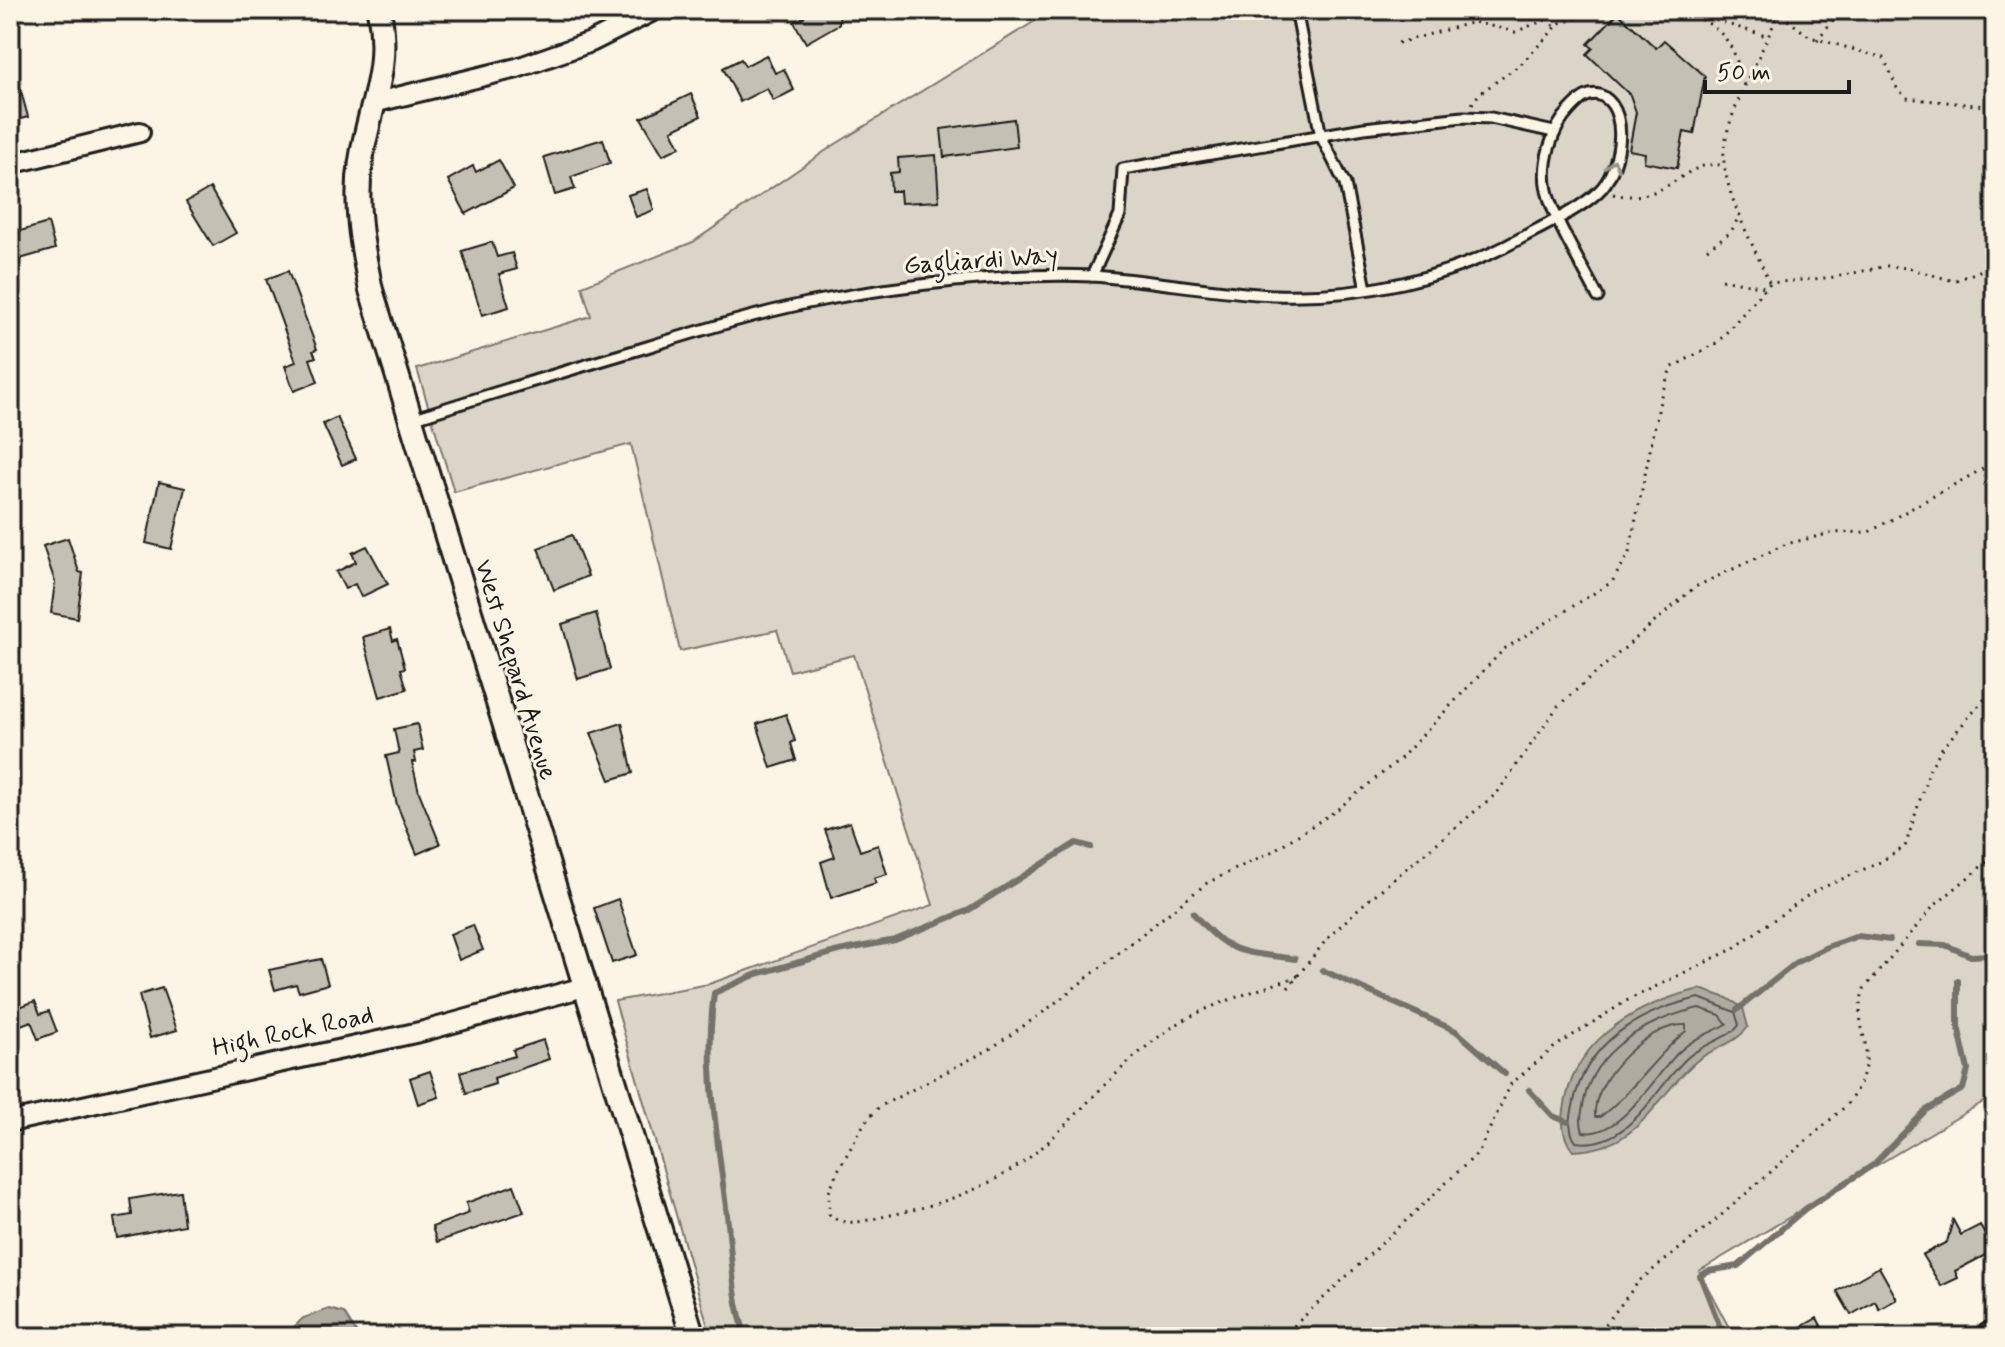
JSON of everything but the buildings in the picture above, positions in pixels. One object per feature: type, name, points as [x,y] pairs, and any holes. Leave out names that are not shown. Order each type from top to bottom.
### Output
[{"type":"street","name":"West Shepard Avenue","points":[[379,10],[383,56],[377,102],[366,132],[358,208],[371,290],[693,1337]]},
{"type":"street","points":[[377,102],[517,68],[591,42],[655,10]]},
{"type":"street","points":[[10,164],[140,132]]},
{"type":"street","name":"High Rock Road","points":[[10,1122],[424,1031],[584,987]]},
{"type":"street","points":[[1982,1337],[1995,1329]]},
{"type":"lane","points":[[1296,10],[1321,136],[1345,184],[1366,289]]},
{"type":"lane","points":[[1598,297],[1547,191],[1545,176],[1554,132],[1571,109],[1589,95],[1606,98],[1615,110],[1618,140],[1612,173],[1599,191]]},
{"type":"lane","points":[[1092,276],[1120,215],[1123,169],[1321,136],[1463,117],[1491,118],[1554,132]]},
{"type":"lane","name":"Gagliardi Way","points":[[409,421],[767,311],[896,289],[1092,276],[1274,295],[1366,289],[1423,280],[1459,267],[1559,217],[1599,191]]},
{"type":"path","points":[[1546,10],[1554,27]]},
{"type":"path","points":[[1463,117],[1479,94],[1521,64],[1554,27],[1607,10]]},
{"type":"path","points":[[1679,10],[1714,25],[1735,55],[1744,86]]},
{"type":"path","points":[[1817,40],[1841,10]]},
{"type":"path","points":[[1770,283],[1725,166],[1729,135],[1744,86],[1769,38],[1777,12],[1817,40],[1884,58],[1897,88],[1906,98],[1995,107]]},
{"type":"path","points":[[1692,15],[1769,38]]},
{"type":"path","points":[[1398,43],[1474,22],[1515,32],[1550,18]]},
{"type":"path","points":[[1599,191],[1646,196],[1657,193],[1704,165],[1725,166]]},
{"type":"path","points":[[1707,249],[1731,232],[1741,212]]},
{"type":"path","points":[[1298,976],[1208,1008],[1163,1033],[1131,1060],[1048,1143],[986,1185],[934,1207],[859,1222],[842,1223],[829,1214],[829,1192],[836,1174],[864,1124],[879,1107],[990,1049],[1056,1003],[1207,883],[1271,852],[1334,812],[1400,759],[1504,649],[1612,582],[1629,553],[1661,396],[1671,368],[1718,342],[1765,287],[1770,283],[1835,277],[1887,266],[1908,268],[1954,281],[1995,265]]},
{"type":"path","points":[[1722,279],[1765,287]]},
{"type":"path","points":[[1288,988],[1327,939],[1359,908],[1497,793],[1558,706],[1695,587],[1786,544],[1832,533],[1869,532],[1995,462]]},
{"type":"path","points":[[1282,1337],[1478,1153],[1511,1084],[1556,1046],[1628,1000],[1731,950],[1825,886],[1880,862],[1905,847],[1930,768],[1942,748],[1995,687]]},
{"type":"path","points":[[1596,1337],[1639,1281],[1717,1219],[1847,1105],[1861,1083],[1868,1057],[1859,1003],[1864,989],[1933,907],[1995,855]]},
{"type":"shaded area","points":[[1053,10],[1995,10],[1995,1095],[1699,1271],[1734,1337],[711,1337],[615,1001],[709,984],[933,905],[854,655],[790,671],[777,630],[680,651],[631,444],[454,492],[417,369],[591,316],[582,286],[693,242],[831,147]]},
{"type":"water","points":[[1700,989],[1727,998],[1743,1008],[1748,1027],[1736,1038],[1693,1064],[1629,1133],[1614,1142],[1573,1151],[1564,1132],[1564,1113],[1573,1076],[1584,1057],[1616,1025],[1635,1013]]},
{"type":"water","points":[[329,1309],[344,1313],[359,1337],[284,1337],[303,1318]]},
{"type":"waterway","points":[[746,1337],[735,1292],[713,1104],[711,1021],[714,993],[757,974],[839,951],[895,940],[969,910],[1076,843],[1091,847]]},
{"type":"waterway","points":[[1193,913],[1217,938],[1238,950],[1295,959]]},
{"type":"waterway","points":[[1737,1010],[1797,962],[1827,947],[1858,936],[1890,940]]},
{"type":"waterway","points":[[1919,944],[1945,945],[1971,956],[1989,955],[1995,948]]},
{"type":"waterway","points":[[1322,970],[1456,1031],[1505,1074]]},
{"type":"waterway","points":[[1724,1337],[1700,1276],[1708,1271],[1738,1266],[1805,1209],[1873,1165],[1926,1110],[1963,1089],[1968,1070],[1958,1026],[1958,981]]},
{"type":"waterway","points":[[1529,1090],[1553,1116],[1568,1122]]}]
